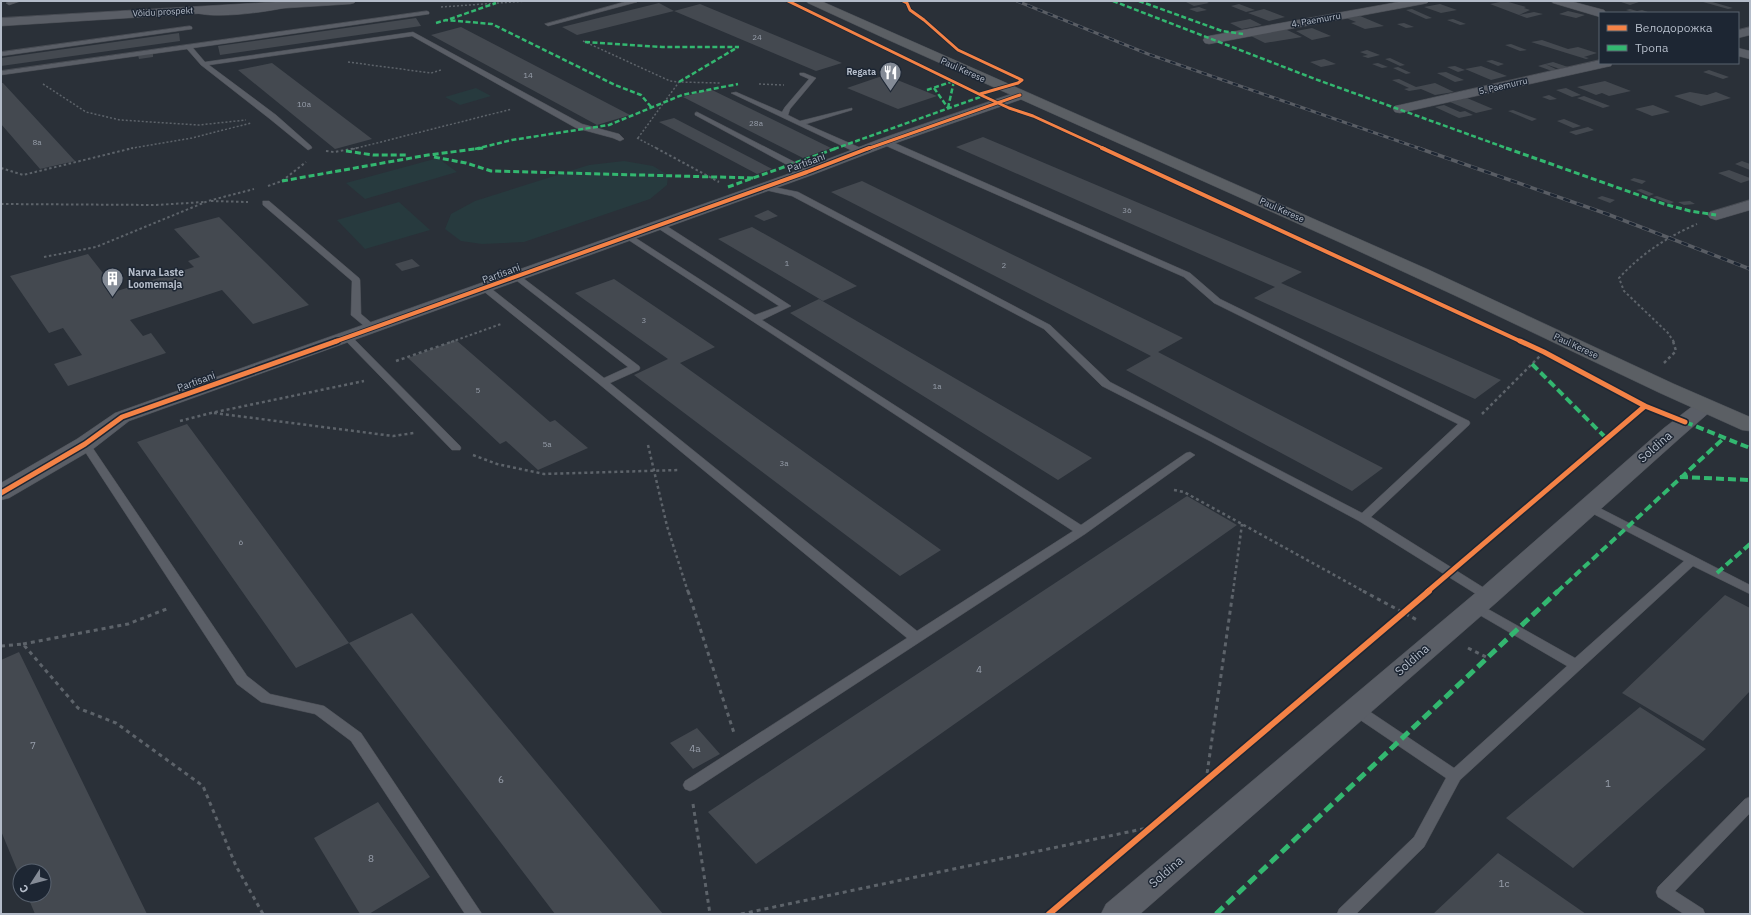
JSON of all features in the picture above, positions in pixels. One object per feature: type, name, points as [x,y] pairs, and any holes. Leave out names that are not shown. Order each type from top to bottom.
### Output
[{"type":"highway","name":"Paul Kerese","points":[[812,1],[1424,274],[1647,380],[1750,425]]},
{"type":"street","name":"Võidu prospekt","points":[[1,22],[350,1]]},
{"type":"street","name":"4. Paemurru","points":[[1210,40],[1423,1]]},
{"type":"street","points":[[1557,1],[1599,13]]},
{"type":"street","points":[[1739,34],[1750,31]]},
{"type":"street","points":[[1739,52],[1750,55]]},
{"type":"street","name":"5. Paemurru","points":[[1400,109],[1602,64]]},
{"type":"street","name":"Partisani","points":[[1,493],[85,444],[122,417],[628,237],[807,172],[860,151],[1020,95]]},
{"type":"street","points":[[1716,215],[1750,205]]},
{"type":"street","name":"Soldina","points":[[1117,914],[1705,406]]},
{"type":"lane","points":[[10,3],[18,1]]},
{"type":"lane","points":[[548,24],[634,2],[631,1]]},
{"type":"lane","points":[[1,73],[427,13]]},
{"type":"lane","points":[[1,54],[190,28]]},
{"type":"lane","points":[[203,64],[413,34],[579,126],[616,136],[620,139]]},
{"type":"lane","points":[[189,47],[203,64],[273,117],[308,148]]},
{"type":"lane","points":[[784,116],[787,108],[813,78],[802,74]]},
{"type":"lane","points":[[734,92],[860,151]]},
{"type":"lane","points":[[800,123],[850,109]]},
{"type":"lane","points":[[697,114],[807,172]]},
{"type":"lane","points":[[885,142],[1187,275],[1217,301],[1465,423],[1363,518]]},
{"type":"lane","points":[[764,187],[795,194],[1047,328],[1106,384],[1363,518],[1481,601],[1576,665]]},
{"type":"lane","points":[[266,203],[356,280],[356,315],[372,328]]},
{"type":"lane","points":[[659,225],[786,306],[755,319]]},
{"type":"lane","points":[[628,237],[1081,531]]},
{"type":"lane","points":[[516,277],[635,368],[603,382]]},
{"type":"lane","points":[[485,288],[643,414],[916,638]]},
{"type":"lane","points":[[347,337],[456,448]]},
{"type":"lane","points":[[85,444],[242,680],[266,698],[319,710],[356,737],[474,914]]},
{"type":"lane","points":[[690,785],[1081,531],[1190,455]]},
{"type":"lane","points":[[1588,506],[1750,590]]},
{"type":"lane","points":[[1345,914],[1420,842],[1454,776],[1692,560]]},
{"type":"lane","points":[[1355,709],[1454,776]]},
{"type":"lane","points":[[1697,914],[1664,892],[1750,803]]},
{"type":"path","points":[[583,41],[670,81],[723,84]]},
{"type":"path","points":[[348,62],[431,73],[466,64]]},
{"type":"path","points":[[20,70],[86,112],[120,120],[199,125],[273,117]]},
{"type":"path","points":[[638,138],[648,121],[679,82]]},
{"type":"path","points":[[752,84],[804,87]]},
{"type":"path","points":[[44,257],[96,247],[208,201],[282,181],[307,160],[304,155],[308,148],[334,152],[349,150],[536,103]]},
{"type":"path","points":[[1,168],[22,175],[127,149],[192,138],[273,117]]},
{"type":"path","points":[[620,139],[638,138],[742,195]]},
{"type":"path","points":[[1,204],[156,205],[208,201],[266,203]]},
{"type":"path","points":[[1647,380],[1676,351],[1674,342],[1668,333],[1624,291],[1619,278],[1626,269],[1678,232],[1716,215]]},
{"type":"path","points":[[377,368],[520,317]]},
{"type":"path","points":[[1537,349],[1551,356]]},
{"type":"path","points":[[1465,423],[1480,416],[1544,352]]},
{"type":"path","points":[[176,422],[211,412],[386,377]]},
{"type":"path","points":[[211,412],[393,436],[438,430]]},
{"type":"path","points":[[643,414],[653,470],[667,526],[741,752]]},
{"type":"path","points":[[456,448],[497,464],[544,474],[710,469]]},
{"type":"path","points":[[1150,483],[1184,492],[1486,657]]},
{"type":"path","points":[[1206,781],[1242,524]]},
{"type":"path","points":[[1,646],[23,644],[128,624],[189,600]]},
{"type":"path","points":[[1398,618],[1410,608]]},
{"type":"path","points":[[23,644],[78,708],[116,723],[204,786],[236,866],[263,914]]},
{"type":"path","points":[[1200,786],[1212,776]]},
{"type":"path","points":[[690,785],[710,914]]},
{"type":"path","points":[[1140,837],[1158,822]]},
{"type":"path","points":[[741,914],[1152,827]]},
{"type":"green space","points":[[476,88],[491,96],[460,105],[445,97]]},
{"type":"green space","points":[[438,158],[457,172],[365,199],[346,183]]},
{"type":"green space","points":[[624,161],[653,166],[668,175],[667,185],[650,199],[524,242],[482,244],[461,241],[445,229],[451,214],[475,201],[589,165]]},
{"type":"green space","points":[[399,202],[430,230],[365,249],[337,220]]},
{"type":"building","points":[[1184,1],[1205,1],[1209,3],[1194,6]]},
{"type":"building","points":[[1505,1],[1526,7],[1524,8],[1530,10],[1519,15],[1490,4]]},
{"type":"building","points":[[1642,1],[1630,5],[1621,2]]},
{"type":"building","points":[[1708,1],[1733,8],[1728,9],[1703,2]]},
{"type":"building","points":[[659,3],[674,11],[577,35],[562,27]]},
{"type":"building","points":[[700,4],[842,63],[816,71],[674,11]]},
{"type":"building","points":[[1239,4],[1255,10],[1246,12],[1231,6]]},
{"type":"building","points":[[1440,4],[1457,10],[1441,13],[1424,7]]},
{"type":"building","points":[[1199,7],[1207,10],[1197,12],[1189,9]]},
{"type":"building","points":[[1264,9],[1285,17],[1269,21],[1248,13]]},
{"type":"building","points":[[1412,9],[1432,18],[1426,19],[1406,10]]},
{"type":"building","points":[[1626,10],[1642,10],[1648,12],[1632,12]]},
{"type":"building","points":[[1568,11],[1585,15],[1576,18],[1559,14]]},
{"type":"building","points":[[1534,12],[1543,14],[1527,18],[1519,15]]},
{"type":"building","points":[[1360,16],[1384,26],[1365,29],[1351,23],[1356,22],[1346,18]]},
{"type":"building","points":[[416,18],[421,26],[220,55],[218,46]]},
{"type":"building","points":[[1250,19],[1262,25],[1242,29],[1230,23]]},
{"type":"building","points":[[1453,19],[1466,24],[1460,25],[1447,20]]},
{"type":"building","points":[[1404,23],[1414,27],[1406,28],[1397,24]]},
{"type":"building","points":[[461,27],[630,115],[597,125],[431,35]]},
{"type":"building","points":[[1312,28],[1331,36],[1312,40],[1296,31]]},
{"type":"building","points":[[1285,29],[1302,37],[1265,43],[1249,35]]},
{"type":"building","points":[[179,33],[180,41],[1,66],[1,58]]},
{"type":"building","points":[[1542,40],[1568,49],[1578,47],[1597,53],[1584,57],[1589,58],[1586,59],[1531,42]]},
{"type":"building","points":[[1511,44],[1527,50],[1520,51],[1505,45]]},
{"type":"building","points":[[1367,50],[1380,55],[1368,58],[1362,56],[1368,55],[1360,52]]},
{"type":"building","points":[[153,53],[153,57],[139,59],[138,55]]},
{"type":"building","points":[[1390,58],[1405,65],[1400,66],[1385,59]]},
{"type":"building","points":[[1324,59],[1336,64],[1321,67],[1310,62]]},
{"type":"building","points":[[1492,60],[1504,64],[1498,66],[1486,61]]},
{"type":"building","points":[[1553,62],[1568,67],[1560,69],[1545,64]]},
{"type":"building","points":[[272,63],[372,139],[335,149],[238,70]]},
{"type":"building","points":[[1378,63],[1388,67],[1382,68],[1372,64]]},
{"type":"building","points":[[1545,64],[1558,70],[1552,71],[1538,66]]},
{"type":"building","points":[[1455,66],[1465,70],[1458,72],[1447,67]]},
{"type":"building","points":[[1481,66],[1507,76],[1491,80],[1465,69]]},
{"type":"building","points":[[1398,67],[1411,73],[1406,74],[1393,68]]},
{"type":"building","points":[[1709,70],[1729,77],[1723,79],[1703,72]]},
{"type":"building","points":[[1446,72],[1464,80],[1455,82],[1437,73]]},
{"type":"building","name":"Regata","points":[[885,75],[937,96],[898,109],[847,88]]},
{"type":"building","points":[[1399,79],[1416,87],[1435,83],[1454,92],[1435,95],[1421,89],[1409,91],[1404,89],[1409,88],[1392,80]]},
{"type":"building","points":[[1605,81],[1631,91],[1609,96],[1602,93],[1596,95],[1577,87]]},
{"type":"building","points":[[1,83],[3,83],[75,161],[40,169],[1,124]]},
{"type":"building","points":[[1566,88],[1581,95],[1572,97],[1556,90]]},
{"type":"building","points":[[710,89],[831,148],[803,158],[683,97]]},
{"type":"building","points":[[1690,92],[1707,95],[1716,92],[1731,98],[1701,106],[1674,96]]},
{"type":"building","points":[[1549,95],[1557,99],[1550,100],[1542,97]]},
{"type":"building","points":[[1584,96],[1610,106],[1603,108],[1577,98]]},
{"type":"building","points":[[1467,98],[1493,109],[1476,113],[1450,102]]},
{"type":"building","points":[[1444,105],[1460,112],[1465,111],[1473,115],[1459,118],[1435,107]]},
{"type":"building","points":[[1653,105],[1670,112],[1652,116],[1635,109]]},
{"type":"building","points":[[1513,110],[1537,119],[1532,121],[1508,111]]},
{"type":"building","points":[[674,118],[772,169],[757,174],[659,122]]},
{"type":"building","points":[[1564,119],[1581,126],[1573,128],[1557,121]]},
{"type":"building","points":[[1588,127],[1594,130],[1576,135],[1569,132]]},
{"type":"building","points":[[983,137],[1302,272],[1281,283],[1501,380],[1475,399],[1254,298],[1275,287],[956,147]]},
{"type":"building","points":[[1742,161],[1750,164],[1750,170],[1735,164]]},
{"type":"building","points":[[1729,170],[1750,178],[1750,180],[1741,183],[1718,173]]},
{"type":"building","points":[[1634,178],[1646,181],[1642,184],[1630,180]]},
{"type":"building","points":[[862,181],[1183,338],[1158,352],[1383,468],[1352,491],[1126,370],[1151,356],[831,192]]},
{"type":"building","points":[[1641,189],[1654,194],[1649,196],[1636,190]]},
{"type":"building","points":[[1602,196],[1615,200],[1610,203],[1597,198]]},
{"type":"building","points":[[1657,196],[1674,202],[1670,204],[1653,197]]},
{"type":"building","points":[[1690,201],[1695,204],[1684,205],[1678,202]]},
{"type":"building","points":[[768,210],[778,216],[764,221],[754,216]]},
{"type":"building","name":"Narva Laste Loomemaja","points":[[219,217],[309,305],[253,324],[222,290],[130,320],[143,336],[151,333],[166,353],[68,386],[54,364],[82,355],[63,328],[49,333],[10,276],[88,254],[117,291],[194,267],[188,261],[200,257],[174,229]]},
{"type":"building","points":[[752,227],[857,286],[823,301],[718,239]]},
{"type":"building","points":[[412,259],[420,266],[402,271],[395,264]]},
{"type":"building","points":[[614,279],[715,347],[680,363],[941,550],[900,576],[634,375],[668,359],[575,293]]},
{"type":"building","points":[[819,299],[1092,458],[1058,480],[790,313]]},
{"type":"building","points":[[456,340],[550,422],[555,420],[588,448],[538,470],[506,441],[500,444],[408,358]]},
{"type":"building","points":[[187,424],[349,643],[296,668],[137,442]]},
{"type":"building","points":[[1187,496],[1237,525],[756,864],[708,812]]},
{"type":"building","points":[[1725,595],[1750,608],[1750,691],[1703,741],[1622,693]]},
{"type":"building","points":[[412,613],[663,914],[555,914],[349,643]]},
{"type":"building","points":[[19,652],[147,914],[35,914],[30,903],[52,903],[52,863],[14,863],[1,831],[1,660]]},
{"type":"building","points":[[1640,707],[1706,749],[1573,868],[1506,818]]},
{"type":"building","points":[[697,728],[720,754],[693,769],[670,743]]},
{"type":"building","points":[[378,802],[430,877],[369,914],[360,914],[314,838]]},
{"type":"building","points":[[1498,853],[1586,914],[1433,914]]},
{"type":"railway","points":[[1017,1],[1148,54],[1421,149]]},
{"type":"railway","points":[[1418,148],[1607,214],[1750,269]]},
{"type":"marked path","points":[[1113,1],[1214,41],[1417,117],[1639,196],[1677,208],[1716,215]]},
{"type":"marked path","points":[[1139,1],[1222,31],[1243,34]]},
{"type":"marked path","points":[[450,19],[496,3]]},
{"type":"marked path","points":[[436,23],[446,20],[492,24],[615,85],[641,95],[652,108]]},
{"type":"marked path","points":[[585,42],[662,47],[739,47]]},
{"type":"marked path","points":[[679,82],[738,47]]},
{"type":"marked path","points":[[927,90],[954,81]]},
{"type":"marked path","points":[[948,108],[954,81]]},
{"type":"marked path","points":[[282,181],[428,155],[483,148],[512,140],[609,125],[682,95],[738,84]]},
{"type":"marked path","points":[[934,88],[948,108]]},
{"type":"marked path","points":[[728,187],[983,96]]},
{"type":"marked path","points":[[346,151],[373,155],[407,155]]},
{"type":"marked path","points":[[434,157],[466,163],[491,171],[753,178]]},
{"type":"marked path","points":[[1532,364],[1607,439]]},
{"type":"marked path","points":[[1685,422],[1750,448]]},
{"type":"marked path","points":[[1216,914],[1405,734],[1724,438]]},
{"type":"marked path","points":[[1680,477],[1750,480]]},
{"type":"marked path","points":[[1717,573],[1750,544]]},
{"type":"cycle path","points":[[788,1],[983,96],[1009,108],[1033,116],[1544,352],[1645,406],[1685,422]]},
{"type":"cycle path","points":[[903,1],[907,3],[910,10],[924,20],[958,50],[1022,80],[1018,83],[980,94]]},
{"type":"cycle path","points":[[1,493],[85,444],[122,417],[807,172],[885,142],[1020,95]]},
{"type":"cycle path","points":[[1049,914],[1645,406]]},
{"type":"place","name":"Regata","points":[[891,92]]},
{"type":"place","name":"Narva Laste Loomemaja","points":[[112,298]]}]
